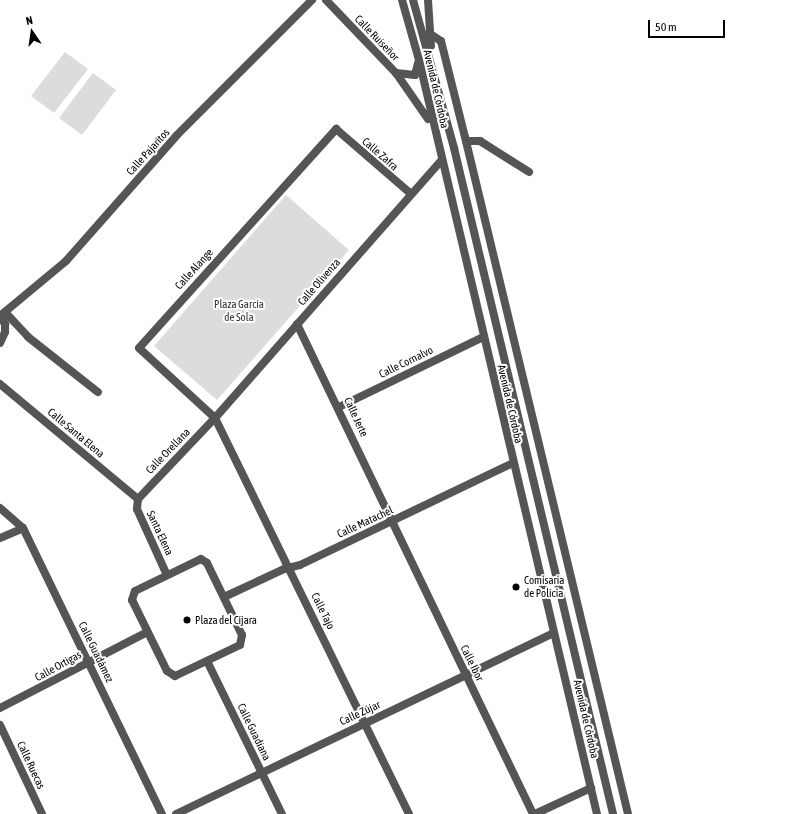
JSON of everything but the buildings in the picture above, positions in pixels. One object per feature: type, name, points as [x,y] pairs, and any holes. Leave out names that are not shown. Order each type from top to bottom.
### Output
[{"type":"street","name":"Calle Pajaritos","points":[[2,315],[66,260],[177,135],[312,0]]},
{"type":"street","name":"Calle Ruiseñor","points":[[326,0],[396,73],[423,108],[434,132]]},
{"type":"street","name":"Avenida de Córdoba","points":[[402,0],[419,60],[434,132],[597,814]]},
{"type":"street","name":"Avenida de Córdoba","points":[[413,0],[435,77],[613,814]]},
{"type":"street","name":"Avenida de Córdoba","points":[[428,0],[429,33],[435,77]]},
{"type":"street","name":"Avenida de Córdoba","points":[[429,33],[441,41],[628,814]]},
{"type":"street","points":[[396,73],[414,75],[419,60]]},
{"type":"street","name":"Calle Zafra","points":[[336,129],[411,194]]},
{"type":"street","name":"Calle Alange","points":[[214,418],[139,348],[336,129]]},
{"type":"street","points":[[466,141],[480,141],[529,172]]},
{"type":"street","name":"Calle Olivenza","points":[[214,418],[441,161]]},
{"type":"street","points":[[0,343],[5,332],[5,324],[2,315]]},
{"type":"street","points":[[2,315],[98,392]]},
{"type":"street","name":"Calle Jerte","points":[[297,324],[339,407],[392,521]]},
{"type":"street","name":"Calle Cornalvo","points":[[339,407],[483,337]]},
{"type":"street","name":"Calle Santa Elena","points":[[0,384],[138,499]]},
{"type":"street","name":"Calle Orellana","points":[[138,499],[214,418]]},
{"type":"street","name":"Calle Tajo","points":[[214,418],[290,568],[409,814]]},
{"type":"street","name":"Calle Matachel","points":[[224,597],[392,521],[513,463]]},
{"type":"street","name":"Santa Elena","points":[[138,499],[137,509],[167,576]]},
{"type":"street","name":"Calle Guadámez","points":[[0,508],[23,528],[162,814]]},
{"type":"street","name":"Calle Ibor","points":[[392,521],[534,814]]},
{"type":"street","points":[[0,538],[23,528]]},
{"type":"street","points":[[201,559],[207,563],[224,597],[242,636],[240,645],[175,676],[167,671],[132,600],[135,591],[201,559]]},
{"type":"street","name":"Calle Ortigas","points":[[0,708],[147,632]]},
{"type":"street","name":"Calle Zújar","points":[[176,814],[261,771],[554,633]]},
{"type":"street","name":"Calle Guadiana","points":[[207,661],[282,814]]},
{"type":"street","name":"Calle Ruecas","points":[[0,725],[42,814]]},
{"type":"street","points":[[534,814],[591,788]]},
{"type":"green space","points":[[65,52],[88,69],[54,113],[31,96]]},
{"type":"green space","points":[[93,73],[116,90],[82,135],[59,118]]},
{"type":"green space","name":"Plaza García de Sola","points":[[286,195],[349,250],[217,400],[154,346]]},
{"type":"place","name":"Comisaria de Policia","points":[[516,587]]},
{"type":"place","name":"Plaza del Cíjara","points":[[187,620]]}]
